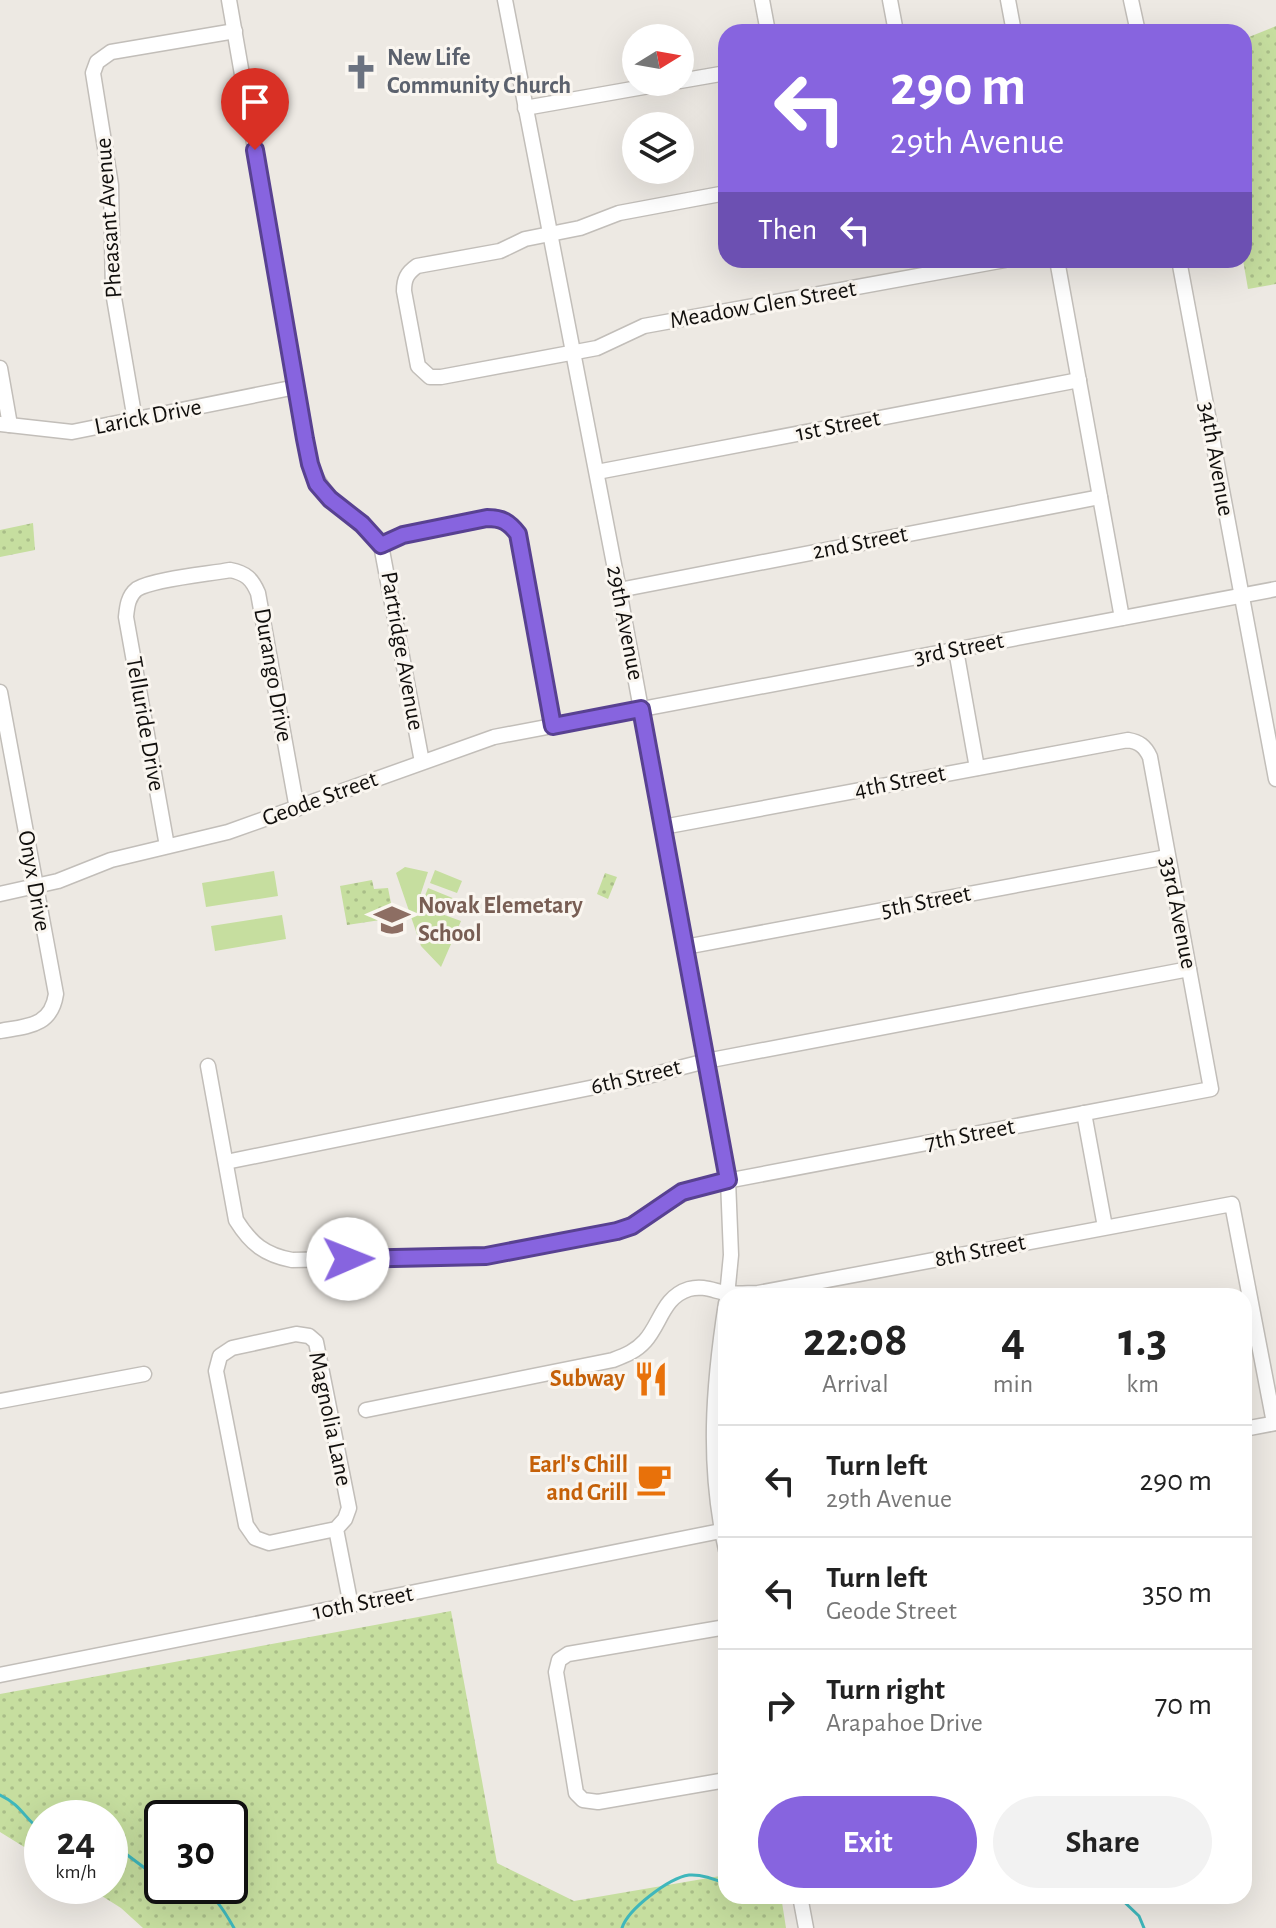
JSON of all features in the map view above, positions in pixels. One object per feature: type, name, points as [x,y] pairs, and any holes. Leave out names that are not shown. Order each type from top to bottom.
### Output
[{"type":"street","name":"Partridge Avenue","points":[[229,0],[310,464],[317,484],[330,499],[362,524],[381,545],[422,762]]},
{"type":"street","name":"29th Avenue","points":[[505,0],[571,353],[597,472],[728,1180],[731,1255],[728,1288]]},
{"type":"street","points":[[762,0],[766,24]]},
{"type":"street","points":[[890,0],[894,24]]},
{"type":"street","points":[[1008,0],[1012,24]]},
{"type":"street","points":[[1131,0],[1136,24]]},
{"type":"street","name":"Pheasant Avenue","points":[[135,420],[113,292],[111,185],[93,73],[97,62],[111,52],[235,31]]},
{"type":"street","points":[[694,79],[718,74]]},
{"type":"street","points":[[525,108],[622,91]]},
{"type":"street","points":[[549,234],[580,228],[619,213],[718,194]]},
{"type":"street","name":"Meadow Glen Street","points":[[549,234],[525,239],[500,251],[417,266],[409,272],[404,281],[406,306],[418,366],[430,377],[597,348],[644,326],[928,268]]},
{"type":"street","points":[[1058,268],[1122,618]]},
{"type":"street","name":"34th Avenue","points":[[1180,268],[1276,779]]},
{"type":"street","points":[[0,368],[5,425]]},
{"type":"street","name":"1st Street","points":[[597,472],[1079,380]]},
{"type":"street","name":"Larick Drive","points":[[5,425],[72,432],[296,387]]},
{"type":"street","name":"2nd Street","points":[[619,590],[1100,497]]},
{"type":"street","points":[[381,545],[403,535],[487,518],[501,518],[511,525],[518,534],[553,726]]},
{"type":"street","name":"Durango Drive","points":[[128,601],[136,590],[149,585],[230,570],[243,572],[253,580],[258,593],[297,809]]},
{"type":"street","name":"3rd Street","points":[[641,709],[1276,589]]},
{"type":"street","name":"Telluride Drive","points":[[128,601],[126,617],[167,846]]},
{"type":"street","points":[[956,650],[977,768]]},
{"type":"street","name":"Onyx Drive","points":[[0,692],[6,754],[56,994],[54,1008],[44,1020],[0,1031]]},
{"type":"street","name":"Geode Street","points":[[0,894],[58,881],[96,865],[228,832],[494,737],[641,709]]},
{"type":"street","name":"4th Street","points":[[663,827],[1128,740],[1138,742]]},
{"type":"street","name":"33rd Avenue","points":[[1138,742],[1150,757],[1211,1089]]},
{"type":"street","name":"5th Street","points":[[685,947],[1167,857]]},
{"type":"street","name":"6th Street","points":[[226,1162],[644,1077],[706,1061],[1189,969]]},
{"type":"street","name":"7th Street","points":[[208,1066],[236,1220],[248,1240],[263,1251],[292,1260],[486,1256],[617,1231],[632,1226],[682,1192],[728,1180],[1211,1089]]},
{"type":"street","points":[[1084,1113],[1105,1227]]},
{"type":"street","name":"8th Street","points":[[784,1288],[1232,1204],[1245,1288]]},
{"type":"street","name":"8th Street","points":[[366,1410],[613,1360],[631,1353],[647,1339],[667,1304],[678,1294],[692,1288],[707,1288],[718,1293]]},
{"type":"street","points":[[1252,1330],[1275,1423],[1252,1427]]},
{"type":"street","name":"Magnolia Lane","points":[[296,1334],[309,1336],[316,1342],[349,1508],[336,1529],[269,1543],[255,1538],[246,1525],[216,1371],[220,1356],[232,1348],[296,1334]]},
{"type":"street","name":"29th Avenue","points":[[718,1356],[715,1375],[718,1404]]},
{"type":"street","points":[[0,1401],[144,1374]]},
{"type":"street","name":"29th Avenue","points":[[718,1420],[713,1449],[718,1486]]},
{"type":"street","name":"Magnolia Lane","points":[[336,1529],[351,1606]]},
{"type":"street","name":"10th Street","points":[[0,1675],[718,1531]]},
{"type":"street","points":[[718,1628],[568,1654],[559,1660],[556,1672],[576,1793],[583,1800],[598,1802],[718,1781]]},
{"type":"street","points":[[802,1904],[806,1928]]},
{"type":"green space","points":[[1276,26],[1276,284],[1248,289],[1244,268],[1252,268],[1252,36]]},
{"type":"green space","points":[[33,523],[35,550],[0,557],[0,530]]},
{"type":"green space","points":[[405,867],[428,872],[417,905],[461,921],[441,967],[421,946],[396,873]]},
{"type":"green space","points":[[435,870],[462,881],[457,893],[430,883]]},
{"type":"green space","points":[[274,871],[278,896],[206,907],[202,883]]},
{"type":"green space","points":[[605,873],[617,877],[608,899],[597,894]]},
{"type":"green space","points":[[372,880],[374,889],[388,888],[394,918],[347,925],[340,886]]},
{"type":"green space","points":[[428,888],[455,899],[450,912],[423,901]]},
{"type":"green space","points":[[282,915],[286,939],[215,951],[211,926]]},
{"type":"green space","points":[[451,1611],[497,1863],[574,1901],[718,1876],[718,1904],[782,1904],[786,1928],[143,1928],[115,1904],[128,1904],[128,1800],[24,1800],[24,1847],[0,1832],[0,1694]]},
{"type":"waterway","points":[[0,1795],[24,1815]]},
{"type":"waterway","points":[[128,1856],[144,1868]]},
{"type":"waterway","points":[[622,1928],[641,1904],[681,1877],[699,1875],[718,1881]]},
{"type":"waterway","points":[[218,1904],[234,1928]]},
{"type":"waterway","points":[[1126,1904],[1139,1916],[1144,1928]]},
{"type":"place","name":"New Life Community Church","points":[[361,72]]},
{"type":"place","name":"Novak Elemetary School","points":[[392,920]]},
{"type":"place","name":"Subway","points":[[651,1379]]},
{"type":"place","name":"Earl's Chill and Grill","points":[[654,1479]]},
{"type":"route","points":[[255,150],[305,439],[317,484],[381,545],[403,535],[501,518],[518,534],[553,726],[641,709],[728,1180],[682,1192],[632,1226],[617,1231],[486,1256],[348,1259]]}]
